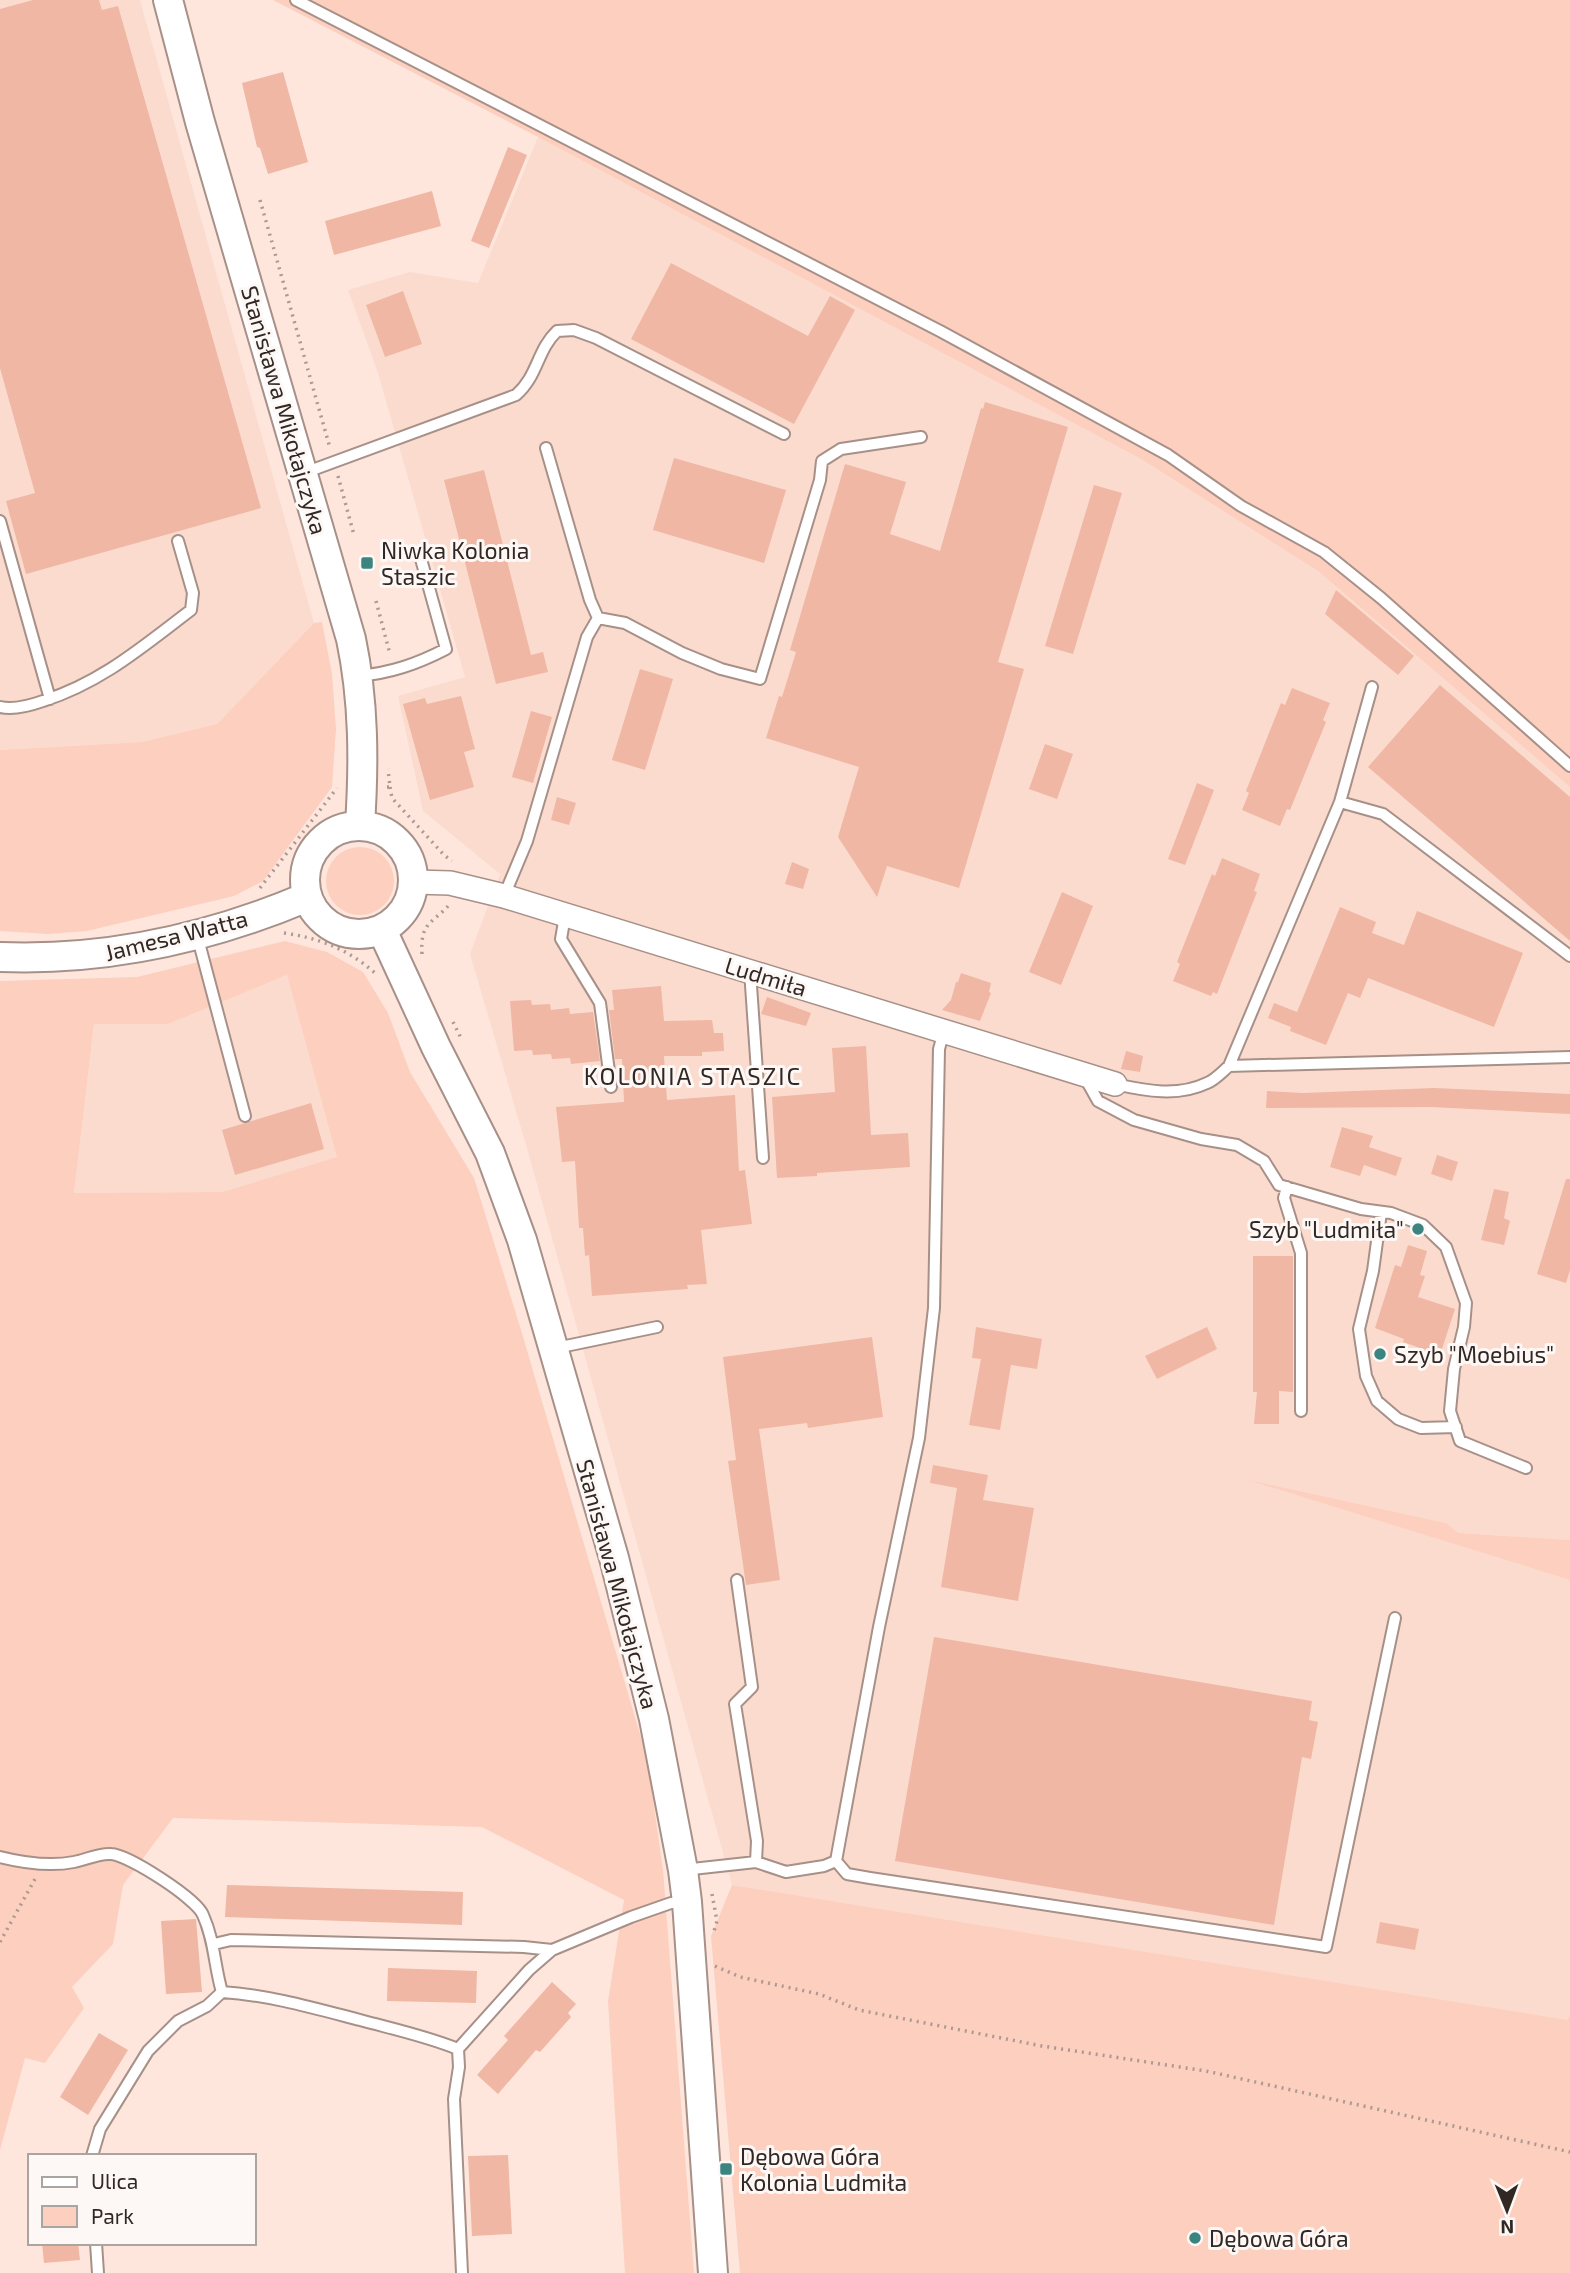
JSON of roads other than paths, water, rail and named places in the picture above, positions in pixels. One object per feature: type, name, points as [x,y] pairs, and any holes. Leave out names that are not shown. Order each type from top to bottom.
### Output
[{"type":"street","name":"Stanisława Mikołajczyka","points":[[168,0],[204,135],[333,575],[358,676],[362,762],[360,825]]},
{"type":"street","points":[[360,825],[393,836],[412,865],[414,882],[410,902],[398,919],[382,930],[364,935],[346,933],[329,926],[316,913],[307,897],[304,877],[310,857],[322,840],[340,829],[360,825]]},
{"type":"street","name":"Ludmiła","points":[[414,882],[450,895],[504,896],[1115,1084]]},
{"type":"street","name":"Jamesa Watta","points":[[0,957],[95,955],[197,935],[307,897]]},
{"type":"street","name":"Stanisława Mikołajczyka","points":[[382,930],[436,1047],[490,1153],[522,1240],[614,1558],[654,1719],[687,1902],[713,2273]]},
{"type":"lane","points":[[296,0],[940,331],[1168,455],[1241,506],[1324,552],[1381,598],[1570,765]]},
{"type":"lane","points":[[304,473],[516,395],[526,387],[546,342],[557,331],[573,330],[596,338],[784,434]]},
{"type":"lane","points":[[598,618],[625,623],[695,658],[760,678],[820,480],[822,461],[841,449],[921,437]]},
{"type":"lane","points":[[546,448],[590,600],[598,618]]},
{"type":"lane","points":[[0,521],[50,699]]},
{"type":"lane","points":[[0,707],[28,706],[69,693],[117,667],[191,610],[193,593],[178,541]]},
{"type":"lane","points":[[358,676],[414,665],[446,649],[421,559]]},
{"type":"lane","points":[[504,896],[527,841],[587,637],[598,618]]},
{"type":"lane","points":[[1115,1084],[1139,1090],[1177,1093],[1209,1083],[1229,1066],[1340,802],[1372,687]]},
{"type":"lane","points":[[1340,802],[1383,814],[1570,956]]},
{"type":"lane","points":[[565,916],[561,939],[600,1003],[611,1087]]},
{"type":"lane","points":[[197,935],[245,1116]]},
{"type":"lane","points":[[750,971],[762,1158]]},
{"type":"lane","points":[[836,1861],[878,1627],[919,1438],[934,1308],[939,1049],[944,1031]]},
{"type":"lane","points":[[1229,1066],[1570,1057]]},
{"type":"lane","points":[[1083,1074],[1098,1101],[1133,1120],[1202,1139],[1237,1145],[1264,1161],[1279,1185],[1423,1225],[1446,1247],[1466,1303],[1464,1326],[1454,1369],[1450,1411],[1460,1441],[1526,1468]]},
{"type":"lane","points":[[1287,1187],[1284,1198],[1301,1253],[1301,1411]]},
{"type":"lane","points":[[1381,1212],[1373,1271],[1359,1329],[1366,1376],[1377,1401],[1398,1419],[1421,1428],[1456,1427]]},
{"type":"lane","points":[[553,1348],[657,1327]]},
{"type":"lane","points":[[737,1580],[752,1687],[735,1704],[757,1841],[756,1862]]},
{"type":"lane","points":[[836,1861],[847,1874],[1326,1947],[1395,1618]]},
{"type":"lane","points":[[0,1857],[29,1864],[42,1864],[72,1863],[111,1854],[145,1867],[202,1911],[214,1944],[222,1992]]},
{"type":"lane","points":[[683,1870],[756,1862],[786,1872],[824,1866],[836,1861]]},
{"type":"lane","points":[[462,2273],[454,2099],[459,2067],[458,2049],[529,1970],[552,1950],[631,1917],[671,1903],[687,1902]]},
{"type":"lane","points":[[214,1944],[231,1940],[524,1947],[552,1950]]},
{"type":"lane","points":[[93,2154],[100,2129],[148,2050],[178,2021],[208,2006],[222,1992],[256,1994],[435,2040],[458,2049]]},
{"type":"lane","points":[[96,2245],[98,2273]]},
{"type":"place","name":"Niwka Kolonia Staszic","points":[[367,563]]},
{"type":"place","name":"Szyb \"Ludmiła\"","points":[[1418,1229]]},
{"type":"place","name":"Szyb \"Moebius\"","points":[[1380,1354]]},
{"type":"place","name":"Dębowa Góra Kolonia Ludmiła","points":[[726,2169]]},
{"type":"place","name":"Dębowa Góra","points":[[1195,2238]]},
{"type":"district","name":"KOLONIA STASZIC","points":[[693,1075]]}]
